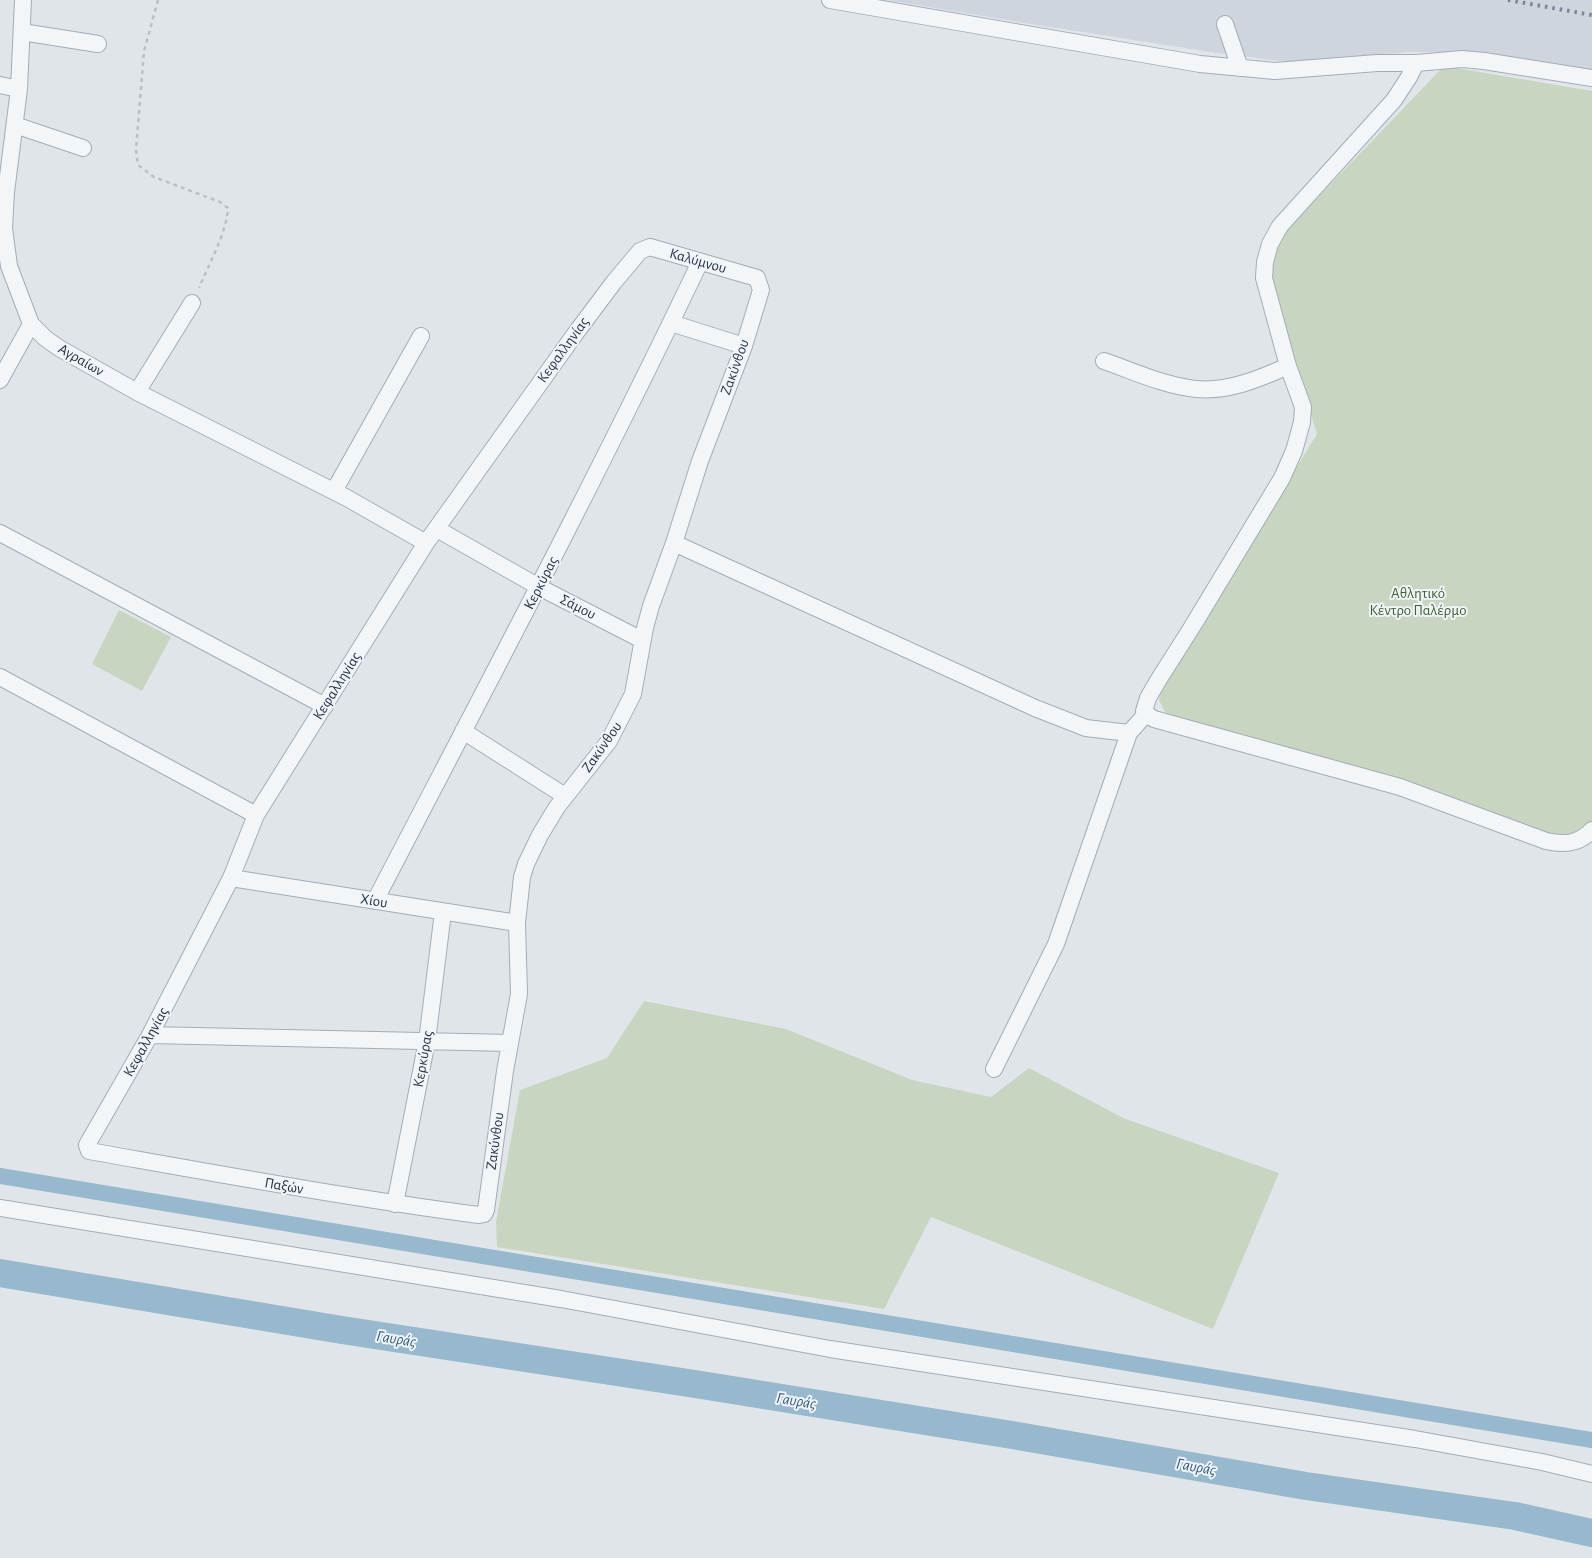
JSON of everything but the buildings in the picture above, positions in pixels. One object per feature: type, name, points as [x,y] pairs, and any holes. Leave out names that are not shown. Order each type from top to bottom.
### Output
[{"type":"street","name":"Αγραίων","points":[[23,0],[19,89],[4,204],[5,246],[9,266],[31,324],[45,338],[59,348],[137,392],[334,491],[426,543]]},
{"type":"street","points":[[830,0],[1200,64],[1275,71],[1462,59],[1592,78]]},
{"type":"street","points":[[1224,24],[1240,68]]},
{"type":"street","points":[[22,32],[98,44]]},
{"type":"street","points":[[1416,63],[1409,78],[1394,100],[1280,226],[1270,244],[1265,262],[1264,278],[1288,366],[1303,406],[1302,422],[1294,451],[1282,478],[1150,694],[1144,709],[1146,714],[1154,719],[1400,787],[1546,841],[1570,843],[1586,836],[1592,830]]},
{"type":"street","points":[[0,85],[19,89]]},
{"type":"street","points":[[14,125],[83,148]]},
{"type":"street","name":"Καλύμνου","points":[[640,251],[650,247],[757,278]]},
{"type":"street","name":"Κεφαλληνίας","points":[[89,1151],[87,1145],[150,1035],[231,878],[256,815],[326,706],[426,543],[575,334],[640,251]]},
{"type":"street","name":"Κερκύρας","points":[[375,901],[539,587],[700,262]]},
{"type":"street","name":"Ζακύνθου","points":[[480,1215],[484,1214],[486,1210],[520,982],[517,923],[522,877],[540,835],[565,796],[606,746],[620,723],[633,694],[642,640],[651,606],[674,543],[700,461],[744,346],[761,290],[757,278]]},
{"type":"street","points":[[137,392],[192,303]]},
{"type":"street","points":[[671,323],[744,346]]},
{"type":"street","points":[[0,380],[31,324]]},
{"type":"street","points":[[334,491],[421,336]]},
{"type":"street","points":[[1104,361],[1178,386],[1196,389],[1224,388],[1240,385],[1288,366]]},
{"type":"street","name":"Σάμου","points":[[437,529],[539,587],[642,640]]},
{"type":"street","points":[[0,533],[326,706]]},
{"type":"street","points":[[674,543],[1035,708],[1086,728],[1129,733]]},
{"type":"street","points":[[0,677],[256,815]]},
{"type":"street","points":[[994,1070],[1056,944],[1129,733],[1146,714]]},
{"type":"street","points":[[463,731],[565,796]]},
{"type":"street","name":"Χίου","points":[[231,878],[517,923]]},
{"type":"street","name":"Κερκύρας","points":[[395,1204],[427,1041],[443,912]]},
{"type":"street","points":[[150,1035],[510,1043]]},
{"type":"street","name":"Παξών","points":[[89,1151],[285,1186],[395,1204],[480,1215]]},
{"type":"street","points":[[0,1208],[561,1299],[830,1349],[1415,1439],[1542,1462],[1592,1474]]},
{"type":"path","points":[[158,0],[144,52],[136,150],[138,165],[154,177],[220,202],[228,208],[225,224],[192,303]]},
{"type":"shaded area","points":[[887,0],[1592,0],[1592,74],[1457,52],[1408,52],[1321,61],[1279,61],[1037,25]]},
{"type":"green space","name":"Αθλητικό Κέντρο Παλέρμο","points":[[1444,66],[1592,91],[1592,821],[1578,833],[1556,837],[1180,718],[1165,712],[1159,700],[1160,692],[1317,434],[1268,278],[1279,238]]},
{"type":"green space","points":[[119,610],[171,637],[142,691],[92,664]]},
{"type":"green space","points":[[644,1001],[786,1029],[912,1080],[991,1097],[1029,1068],[1123,1118],[1279,1173],[1213,1329],[931,1217],[884,1309],[497,1247],[496,1222],[520,1090],[607,1058]]},
{"type":"waterway","points":[[0,1176],[1592,1440]]},
{"type":"waterway","name":"Γαυράς","points":[[0,1273],[342,1330],[1012,1435],[1306,1486],[1515,1516],[1592,1533]]},
{"type":"railway","points":[[1508,0],[1592,15]]}]
